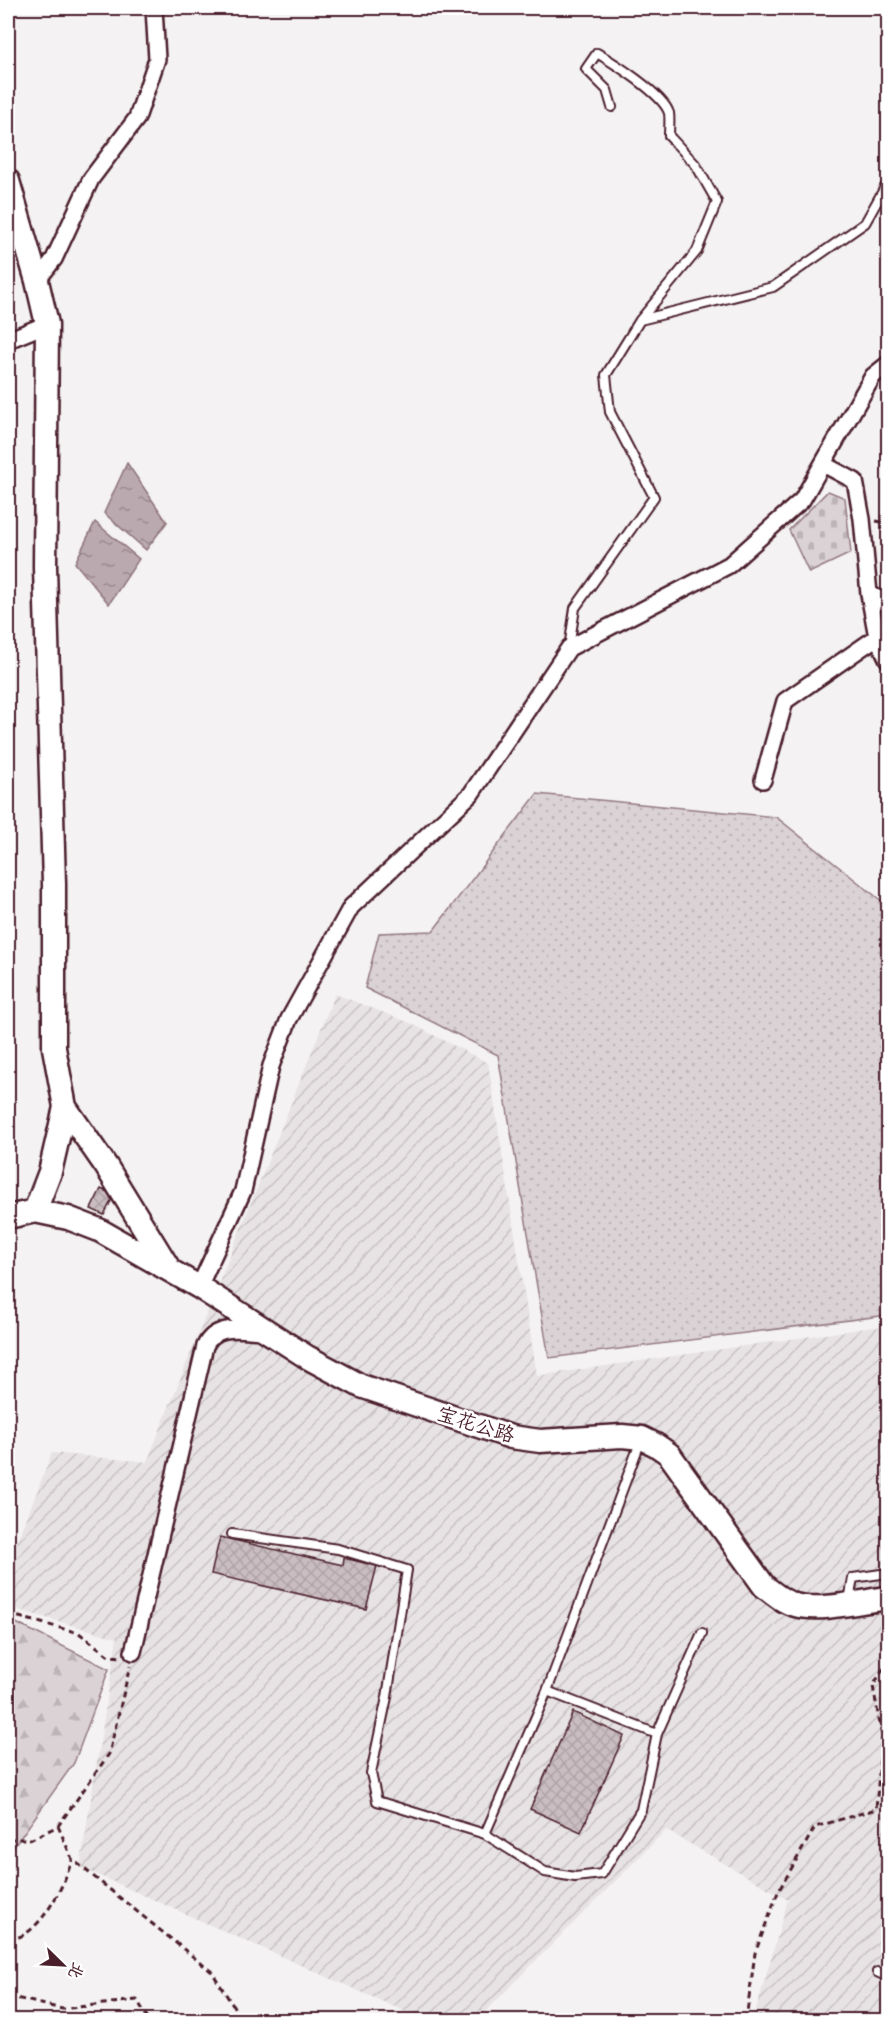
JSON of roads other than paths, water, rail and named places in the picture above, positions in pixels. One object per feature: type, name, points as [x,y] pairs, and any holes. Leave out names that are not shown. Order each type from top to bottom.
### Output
[{"type":"street","points":[[38,281],[54,260],[91,179],[138,118],[157,59],[153,8]]},
{"type":"street","points":[[8,181],[38,281],[47,324],[45,567],[54,884],[54,1048],[65,1107],[50,1172],[35,1211],[8,1218]]},
{"type":"street","points":[[8,340],[47,324]]},
{"type":"street","points":[[199,1287],[243,1191],[271,1066],[289,1019],[351,907],[471,794],[568,648],[729,566],[802,500],[873,376],[888,364]]},
{"type":"street","points":[[823,464],[855,481],[862,519],[869,594],[877,638],[888,660]]},
{"type":"street","points":[[869,594],[888,603]]},
{"type":"street","points":[[763,780],[785,701],[877,638]]},
{"type":"street","points":[[65,1107],[106,1166],[169,1270]]},
{"type":"street","name":"宝花公路","points":[[35,1211],[68,1218],[99,1230],[199,1287],[265,1331],[362,1386],[511,1437],[540,1441],[622,1436],[642,1438],[669,1454],[764,1586],[794,1605],[811,1607],[888,1598]]},
{"type":"street","points":[[133,1652],[205,1346],[210,1336],[224,1329],[265,1331]]},
{"type":"lane","points":[[568,648],[575,608],[654,497],[609,412],[606,375],[640,320],[697,251],[717,202],[696,165],[669,136],[669,111],[653,93],[627,72],[597,53],[586,69],[607,90],[612,107]]},
{"type":"lane","points":[[640,320],[773,287],[865,223],[888,182]]},
{"type":"lane","points":[[485,1834],[547,1691],[642,1438]]},
{"type":"lane","points":[[232,1534],[338,1549],[407,1570],[387,1697],[371,1773],[377,1801],[485,1834],[545,1872],[575,1877],[602,1874],[641,1810],[657,1734],[702,1634]]},
{"type":"lane","points":[[849,1603],[853,1578],[888,1573]]},
{"type":"lane","points":[[547,1691],[657,1734]]},
{"type":"lane","points":[[877,1972],[888,1977]]},
{"type":"water","points":[[127,463],[167,522],[146,550],[104,513]]},
{"type":"water","points":[[95,522],[139,559],[109,604],[75,563]]}]
